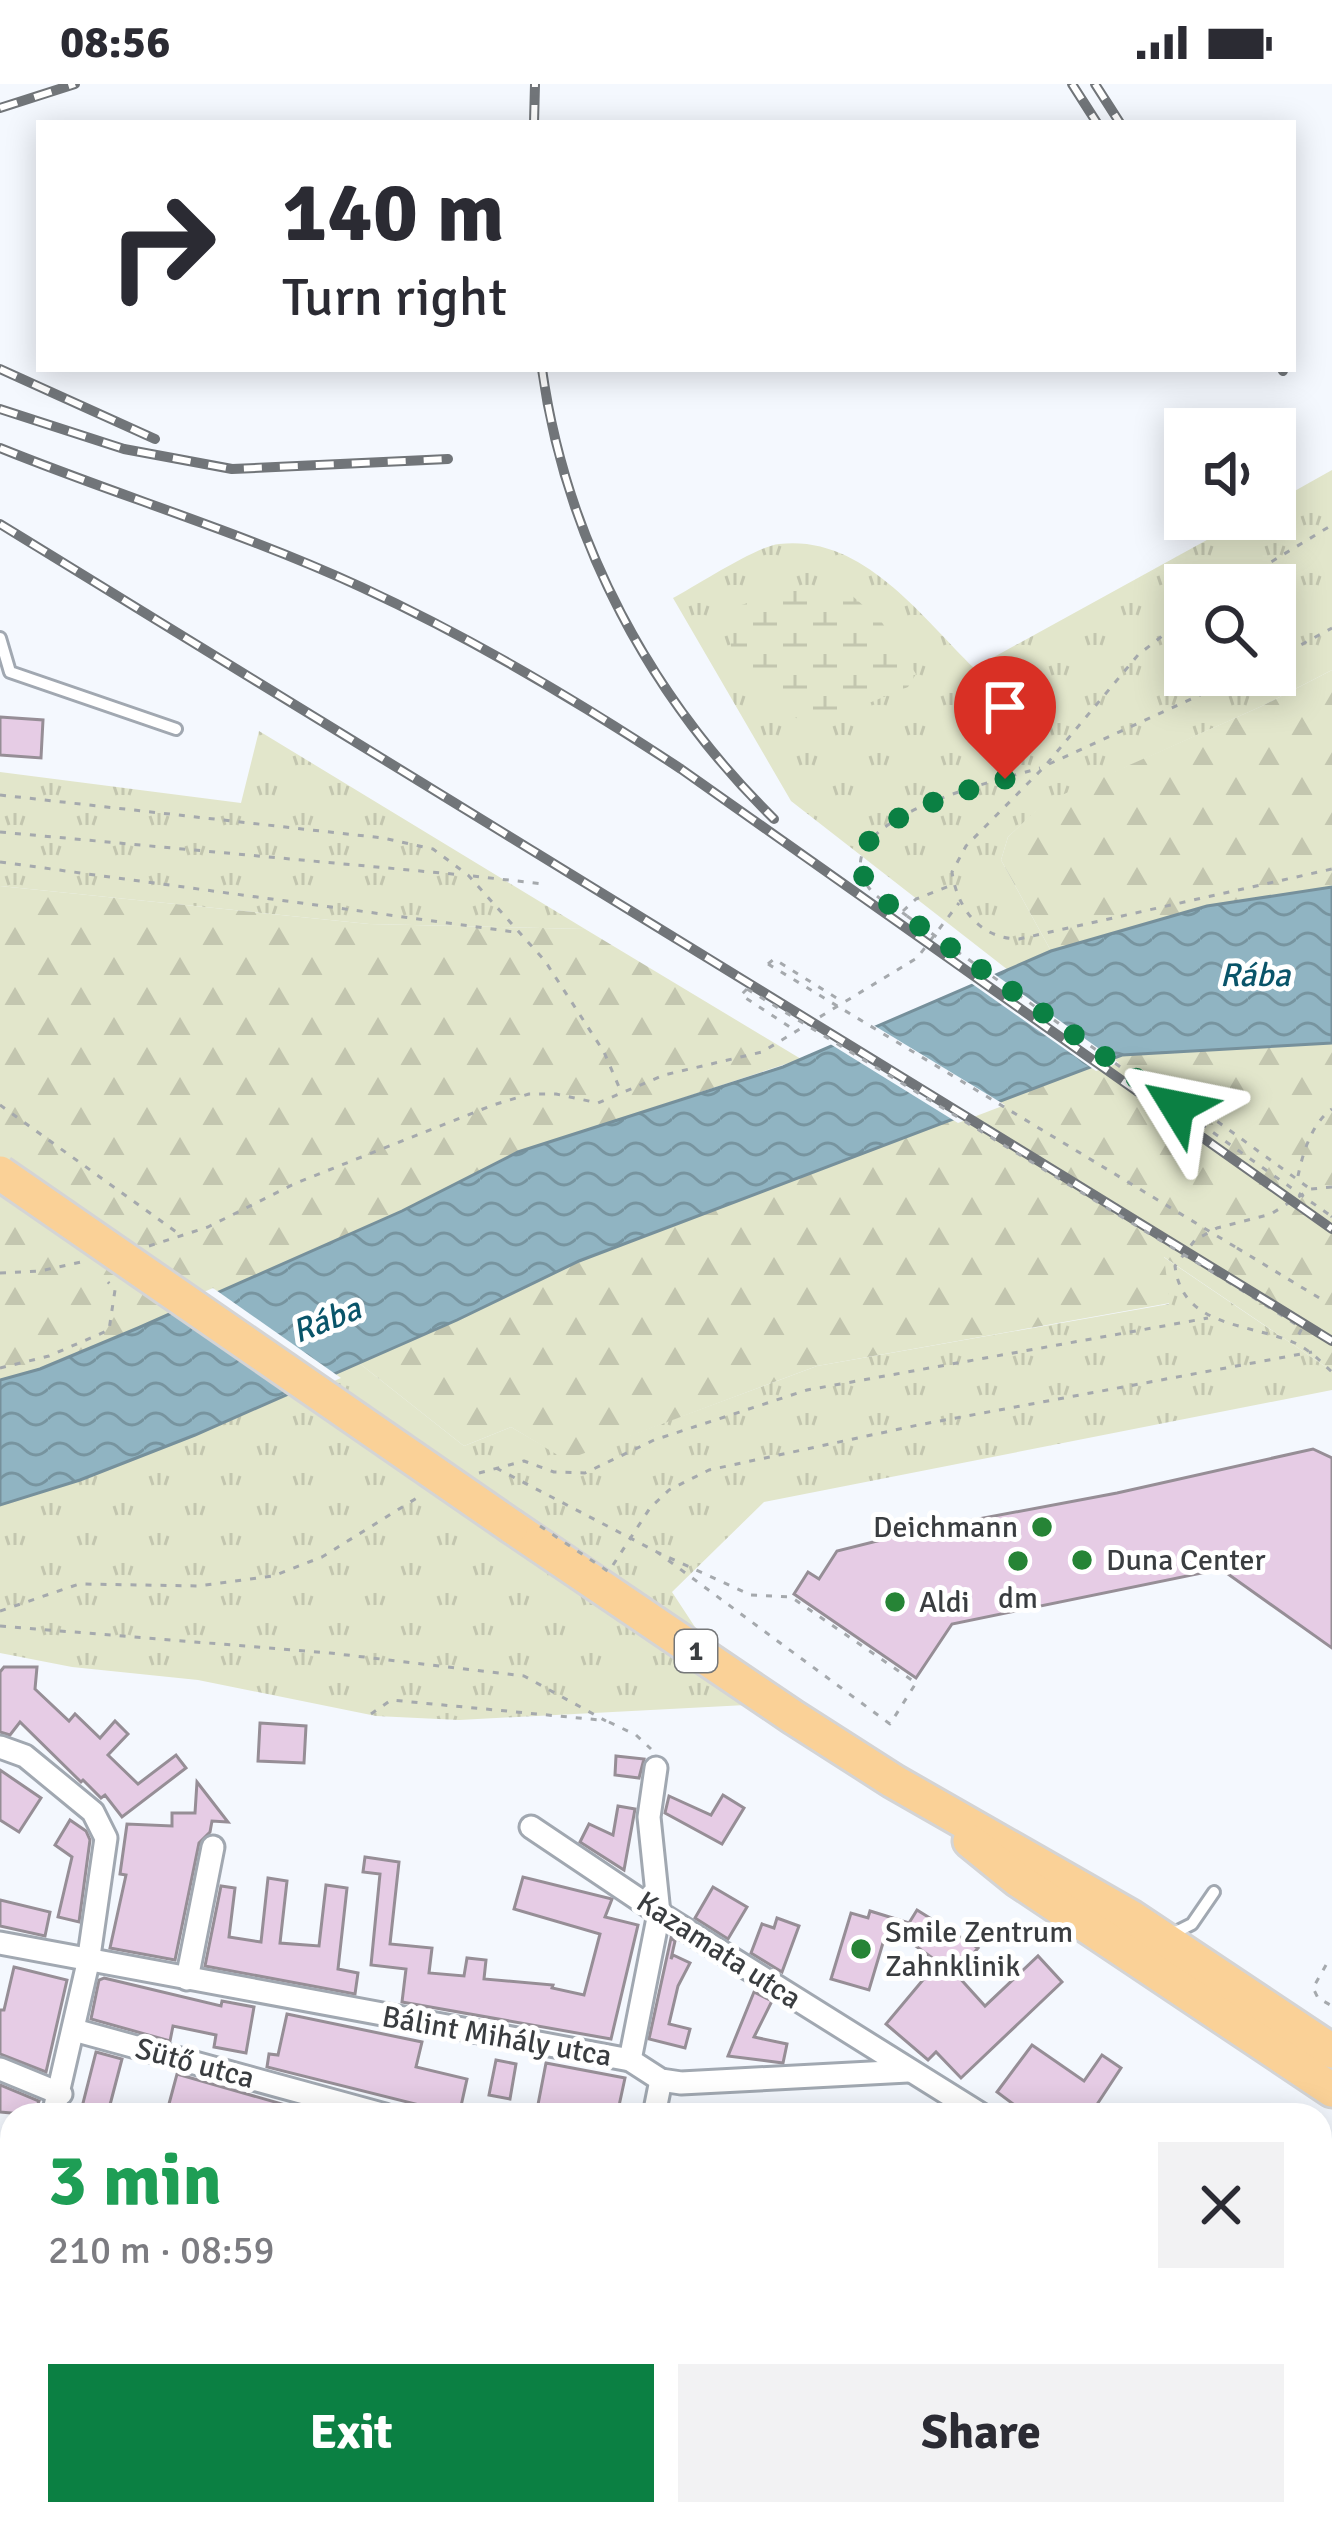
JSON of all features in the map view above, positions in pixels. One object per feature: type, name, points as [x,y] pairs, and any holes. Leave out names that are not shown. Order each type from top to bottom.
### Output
[{"type":"main road","name":"1","points":[[0,1173],[512,1526],[893,1780],[1131,1917],[1332,2051]]},
{"type":"main road","name":"1","points":[[893,1780],[1018,1880],[1332,2090]]},
{"type":"street","points":[[0,1747],[25,1756],[93,1812],[106,1838],[88,1963],[57,2103]]},
{"type":"street","points":[[630,2060],[659,1913],[649,1816],[656,1768]]},
{"type":"street","name":"Kazamata utca","points":[[531,1827],[908,2072]]},
{"type":"street","points":[[187,1979],[213,1847]]},
{"type":"street","name":"Bálint Mihály utca","points":[[0,1943],[630,2060],[661,2080]]},
{"type":"street","name":"Sütő utca","points":[[74,2030],[341,2103]]},
{"type":"street","points":[[0,2068],[55,2103]]},
{"type":"street","points":[[656,2103],[661,2080],[680,2083],[908,2072],[961,2103]]},
{"type":"lane","points":[[0,638],[5,676],[176,729]]},
{"type":"lane","points":[[1131,1917],[1176,1932],[1192,1924],[1214,1892]]},
{"type":"path","points":[[1268,564],[1332,525]]},
{"type":"path","points":[[1296,648],[1332,628]]},
{"type":"path","points":[[1164,635],[1138,655],[1045,766],[966,846],[952,872],[959,903],[982,928],[1004,939],[1019,939],[1332,868]]},
{"type":"path","points":[[1198,696],[1045,766],[903,814],[871,838],[860,860],[862,875],[871,891],[1332,1217]]},
{"type":"path","points":[[0,795],[382,838],[434,849],[468,875],[545,961],[604,1052],[623,1096]]},
{"type":"path","points":[[0,832],[543,884]]},
{"type":"path","points":[[0,862],[516,932]]},
{"type":"path","points":[[902,912],[916,899],[953,884]]},
{"type":"path","points":[[148,1246],[208,1227],[296,1183],[493,1105],[530,1094],[598,1103],[664,1075],[762,1052],[917,958],[959,903]]},
{"type":"path","points":[[846,1004],[775,959],[768,964],[1321,1299]]},
{"type":"path","points":[[798,1031],[741,995],[747,988],[1302,1328],[1295,1342]]},
{"type":"path","points":[[1181,1095],[1311,1189]]},
{"type":"path","points":[[0,1105],[182,1236]]},
{"type":"path","points":[[1297,1177],[1304,1153],[1324,1114],[1332,1108]]},
{"type":"path","points":[[1208,1318],[1190,1302],[1174,1266],[1196,1240],[1271,1214],[1311,1189],[1332,1187]]},
{"type":"path","points":[[0,1274],[81,1262]]},
{"type":"path","points":[[0,1368],[50,1356],[109,1330],[115,1290],[107,1280]]},
{"type":"path","points":[[657,1552],[890,1724],[916,1683],[791,1597],[751,1595],[494,1467],[524,1461],[554,1472],[585,1473],[676,1432],[807,1390],[1208,1318],[1295,1342],[1332,1372]]},
{"type":"path","points":[[608,1572],[650,1508],[669,1490],[710,1470],[896,1429],[1312,1352]]},
{"type":"path","points":[[0,1611],[79,1584],[198,1586],[273,1576],[322,1556],[413,1499]]},
{"type":"path","points":[[0,1626],[330,1653],[524,1676],[636,1735],[650,1748],[656,1768]]},
{"type":"path","points":[[371,1714],[391,1700],[606,1720]]},
{"type":"path","points":[[1326,1965],[1313,1988],[1318,1998],[1332,2006]]},
{"type":"green space","points":[[1332,470],[1332,670],[1296,689],[1296,564],[1164,564],[1164,696],[1281,696],[1044,804],[1008,837],[1001,860],[1051,951],[1008,970],[791,801],[673,598],[769,546],[809,544],[837,552],[888,583],[974,668],[1207,540],[1296,540],[1296,490]]},
{"type":"green space","points":[[796,586],[849,593],[881,621],[916,674],[908,687],[808,728],[758,685],[731,648],[730,609]]},
{"type":"green space","points":[[1332,670],[1332,887],[1207,906],[1051,951],[1001,860],[1008,837],[1044,803],[1281,696],[1296,696],[1296,689]]},
{"type":"green space","points":[[259,731],[585,929],[369,924],[0,886],[0,772],[241,803]]},
{"type":"green space","points":[[0,886],[369,924],[585,929],[801,1059],[518,1152],[402,1211],[138,1328],[40,1369],[0,1380]]},
{"type":"green space","points":[[1332,1043],[1332,1371],[1164,1257],[1170,1303],[817,1366],[566,1460],[511,1427],[464,1446],[359,1363],[579,1261],[1123,1055]]},
{"type":"green space","points":[[1162,1256],[1332,1371],[1332,1390],[764,1502],[672,1592],[746,1705],[459,1720],[376,1716],[198,1680],[72,1667],[0,1653],[0,1505],[137,1457],[359,1363],[464,1446],[511,1427],[566,1459],[817,1366],[1169,1304]]},
{"type":"water","name":"Rába","points":[[1332,887],[1332,1043],[1122,1055],[579,1261],[195,1435],[0,1505],[0,1380],[40,1369],[138,1328],[402,1211],[518,1152],[783,1067],[1051,951],[1207,906]]},
{"type":"pier","points":[[990,971],[1119,1063],[1096,1071],[968,981]]},
{"type":"pier","points":[[870,1023],[1005,1105],[958,1123],[827,1042]]},
{"type":"pier","points":[[213,1288],[341,1378],[297,1397],[169,1307]]},
{"type":"building","points":[[0,717],[43,720],[41,758],[0,755]]},
{"type":"building","name":"Duna Center","points":[[1313,1449],[1332,1458],[1332,1648],[1221,1569],[952,1624],[916,1678],[794,1594],[808,1572],[819,1579],[837,1551]]},
{"type":"building","points":[[4,1667],[37,1667],[35,1689],[69,1721],[75,1714],[100,1738],[115,1721],[128,1734],[108,1755],[138,1784],[176,1755],[186,1768],[122,1817],[105,1795],[101,1798],[81,1782],[20,1722],[10,1735],[0,1732],[0,1672]]},
{"type":"building","points":[[260,1723],[306,1726],[304,1763],[258,1761]]},
{"type":"building","points":[[616,1756],[644,1759],[639,1778],[615,1775]]},
{"type":"building","points":[[0,1770],[41,1798],[19,1832],[0,1820]]},
{"type":"building","points":[[197,1782],[228,1822],[212,1821],[210,1832],[199,1843],[175,1960],[110,1948],[126,1875],[120,1874],[127,1824],[172,1826],[172,1813],[195,1813]]},
{"type":"building","points":[[723,1795],[744,1808],[722,1844],[665,1813],[669,1796],[711,1815]]},
{"type":"building","points":[[618,1806],[635,1809],[624,1870],[580,1842],[589,1824],[613,1835]]},
{"type":"building","points":[[70,1820],[90,1840],[79,1922],[58,1917],[72,1857],[55,1845]]},
{"type":"building","points":[[365,1857],[399,1862],[390,1944],[432,1948],[429,1973],[464,1976],[467,1958],[486,1960],[484,1979],[553,1985],[584,1995],[600,1934],[514,1909],[523,1877],[612,1899],[605,1917],[638,1925],[611,2039],[402,2002],[406,1969],[371,1965],[380,1874],[363,1872]]},
{"type":"building","points":[[268,1878],[287,1881],[280,1943],[319,1946],[326,1885],[347,1888],[338,1969],[358,1973],[355,1994],[205,1966],[221,1886],[235,1888],[229,1937],[261,1942]]},
{"type":"building","points":[[713,1887],[747,1907],[728,1939],[695,1918]]},
{"type":"building","points":[[0,1900],[50,1912],[45,1936],[0,1926]]},
{"type":"building","points":[[917,1910],[978,1948],[956,1974],[985,2006],[1038,1956],[1062,1982],[961,2078],[936,2052],[928,2060],[886,2024],[938,1962],[888,1926],[869,1990],[831,1979],[851,1913],[868,1918],[870,1911],[909,1923]]},
{"type":"building","points":[[777,1918],[799,1926],[782,1972],[751,1953],[762,1924],[774,1928]]},
{"type":"building","points":[[671,1938],[675,1941],[671,1959],[673,1955],[690,1963],[678,1986],[669,2024],[690,2029],[685,2048],[649,2039]]},
{"type":"building","points":[[14,1967],[67,1980],[46,2072],[0,2054],[0,2010],[4,2010]]},
{"type":"building","points":[[99,1980],[221,2006],[222,2001],[254,2007],[246,2053],[214,2047],[216,2035],[173,2026],[170,2041],[91,2019]]},
{"type":"building","points":[[754,1992],[772,2001],[754,2037],[787,2044],[783,2063],[728,2056]]},
{"type":"building","points":[[287,2014],[422,2042],[416,2067],[467,2079],[462,2103],[411,2103],[267,2067],[269,2054],[278,2055]]},
{"type":"building","points":[[1032,2045],[1084,2081],[1102,2055],[1121,2068],[1098,2103],[1012,2103],[997,2092]]},
{"type":"building","points":[[96,2052],[122,2059],[110,2103],[83,2103]]},
{"type":"building","points":[[496,2060],[516,2064],[510,2099],[489,2095]]},
{"type":"building","points":[[546,2063],[625,2078],[620,2103],[538,2103]]},
{"type":"building","points":[[177,2074],[278,2103],[169,2103]]},
{"type":"building","points":[[0,2085],[39,2101],[38,2103],[0,2103]]},
{"type":"railway","points":[[0,108],[75,84]]},
{"type":"railway","points":[[534,120],[535,84]]},
{"type":"railway","points":[[1072,84],[1095,120]]},
{"type":"railway","points":[[1095,84],[1118,120]]},
{"type":"railway","points":[[0,369],[155,439]]},
{"type":"railway","points":[[543,372],[571,495],[621,613],[689,722],[774,819]]},
{"type":"railway","points":[[0,409],[124,449],[232,469],[448,459]]},
{"type":"railway","points":[[0,448],[317,567],[525,672],[681,769],[1332,1229]]},
{"type":"railway","points":[[0,524],[1332,1341]]},
{"type":"place","name":"Deichmann","points":[[1042,1527]]},
{"type":"place","name":"Duna Center","points":[[1082,1560]]},
{"type":"place","name":"dm","points":[[1018,1561]]},
{"type":"place","name":"Aldi","points":[[895,1602]]},
{"type":"place","name":"Smile Zentrum Zahnklinik","points":[[861,1949]]},
{"type":"route","points":[[1005,779],[886,824],[871,838],[860,860],[862,875],[871,891],[891,906],[1177,1107]]}]
